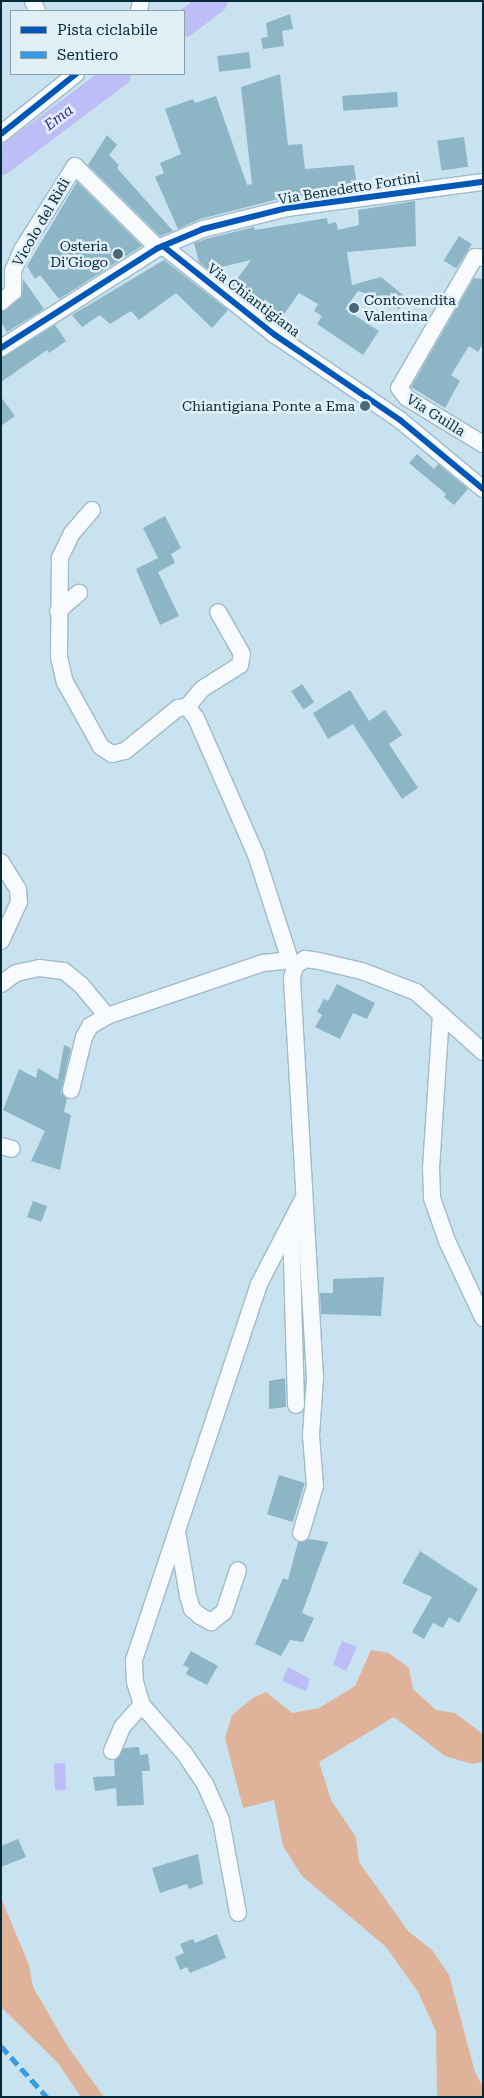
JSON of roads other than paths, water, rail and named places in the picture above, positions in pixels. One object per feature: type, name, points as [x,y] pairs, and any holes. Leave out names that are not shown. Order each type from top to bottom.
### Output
[{"type":"street","points":[[1,134],[68,76]]},
{"type":"street","name":"Vicolo del Ridi","points":[[1,302],[13,292],[13,272],[22,250],[75,166],[161,247]]},
{"type":"street","name":"Via Benedetto Fortini","points":[[161,247],[203,228],[287,208],[483,182]]},
{"type":"street","points":[[3,342],[161,247]]},
{"type":"street","name":"Via Chiantigiana","points":[[161,247],[275,334],[400,420],[483,489]]},
{"type":"street","name":"Via Guilla","points":[[479,258],[399,388],[407,398],[483,444]]},
{"type":"street","points":[[92,510],[72,533],[60,558],[58,611],[60,657],[65,682],[101,747],[112,754],[125,751],[178,708],[187,706],[202,689],[240,666],[242,654],[218,612]]},
{"type":"street","points":[[58,611],[79,592]]},
{"type":"street","points":[[187,706],[196,718],[256,855],[293,963],[292,978],[315,1378],[310,1435],[315,1486],[301,1533]]},
{"type":"street","points":[[1,862],[18,889],[19,902],[1,941]]},
{"type":"street","points":[[71,1090],[84,1037],[90,1026],[107,1016],[263,963],[293,963],[305,959],[362,972],[416,992],[483,1052]]},
{"type":"street","points":[[1,984],[16,973],[24,971],[40,968],[64,971],[82,985],[107,1016]]},
{"type":"street","points":[[441,1014],[431,1167],[432,1198],[446,1241],[483,1318]]},
{"type":"street","points":[[238,1913],[222,1820],[205,1784],[184,1753],[142,1705],[135,1682],[134,1660],[178,1534],[259,1284],[304,1197]]},
{"type":"street","points":[[291,1223],[296,1405]]},
{"type":"street","points":[[178,1534],[188,1596],[192,1609],[200,1616],[211,1622],[224,1612],[238,1570]]},
{"type":"street","points":[[112,1750],[122,1727],[142,1705]]},
{"type":"water","points":[[342,1641],[357,1647],[346,1671],[333,1664]]},
{"type":"water","points":[[288,1667],[310,1679],[306,1691],[282,1681]]},
{"type":"water","points":[[54,1763],[65,1763],[66,1790],[55,1790]]},
{"type":"waterway","name":"Ema","points":[[185,23],[214,1]]},
{"type":"waterway","name":"Ema","points":[[1,162],[117,75]]},
{"type":"place","name":"Osteria Di'Giogo","points":[[118,254]]},
{"type":"place","name":"Contovendita Valentina","points":[[354,308]]},
{"type":"place","name":"Chiantigiana Ponte a Ema","points":[[365,406]]}]
